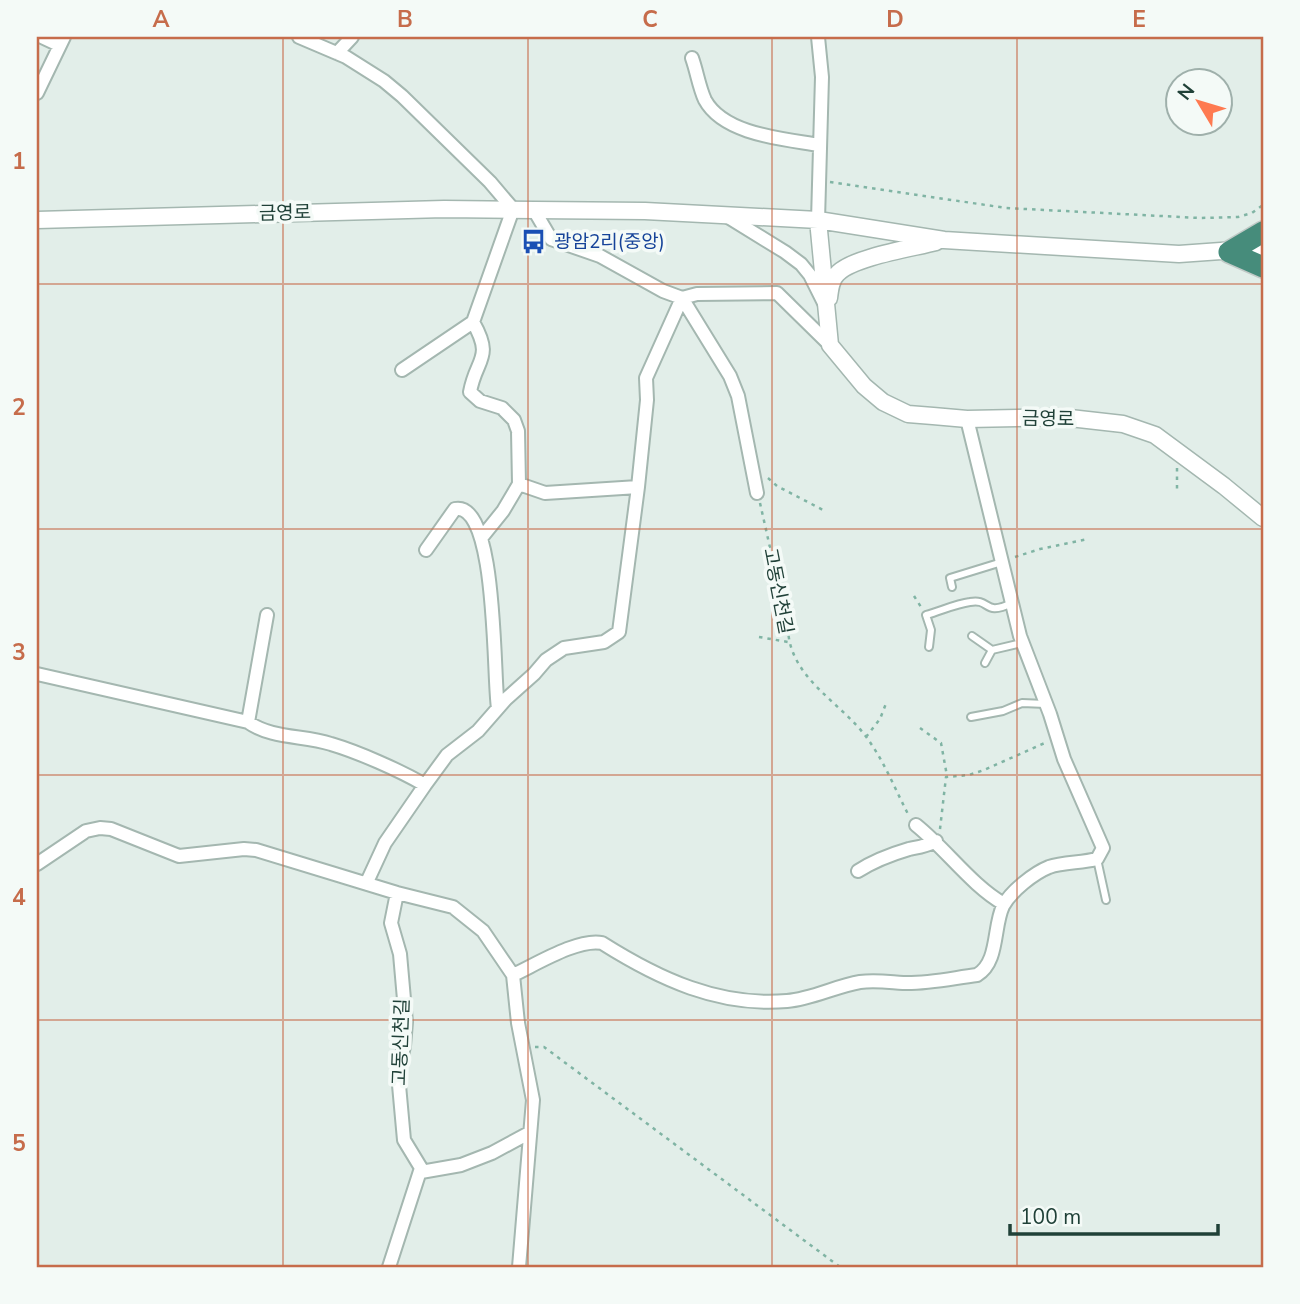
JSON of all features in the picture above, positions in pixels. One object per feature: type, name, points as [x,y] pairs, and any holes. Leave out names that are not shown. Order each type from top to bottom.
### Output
[{"type":"highway","points":[[1229,252],[1263,232]]},
{"type":"highway","points":[[1229,252],[1263,267]]},
{"type":"street","points":[[37,93],[62,41],[43,37]]},
{"type":"street","points":[[299,37],[367,69],[402,96],[490,182],[513,209],[473,322],[402,370]]},
{"type":"street","points":[[337,53],[352,37]]},
{"type":"street","points":[[818,37],[822,77],[818,220],[830,345]]},
{"type":"street","points":[[692,58],[705,99],[710,107],[728,121],[757,134],[819,145]]},
{"type":"street","name":"금영로","points":[[37,220],[513,209],[645,211],[818,220],[944,240]]},
{"type":"street","points":[[534,210],[551,239],[600,256],[663,291],[682,298],[730,376],[738,396],[757,493]]},
{"type":"street","points":[[728,216],[801,264],[810,275],[827,311]]},
{"type":"street","points":[[827,311],[831,283],[836,274],[850,264],[944,240],[1180,254],[1263,248]]},
{"type":"street","name":"금영로","points":[[682,298],[697,294],[777,293],[830,345],[864,386],[883,402],[908,414],[967,419],[1061,417],[1123,424],[1154,435],[1263,518]]},
{"type":"street","points":[[367,882],[379,854],[447,755],[478,731],[546,660],[564,648],[604,642],[619,632],[638,487],[647,400],[646,377],[682,298]]},
{"type":"street","points":[[473,322],[484,348],[470,392],[480,401],[502,408],[514,420],[518,431],[519,484],[482,537]]},
{"type":"street","points":[[513,975],[581,944],[594,941],[683,987],[751,1002],[789,1001],[857,983],[880,980],[904,983],[978,975],[984,972],[990,961],[1004,904],[1036,874],[1050,867],[1097,859],[1103,848],[1080,799],[1022,643],[967,419]]},
{"type":"street","points":[[519,484],[545,493],[638,487]]},
{"type":"street","points":[[426,550],[447,517],[459,508],[465,511],[482,537],[492,593],[498,708]]},
{"type":"street","points":[[248,722],[267,615]]},
{"type":"street","points":[[37,674],[248,722],[278,735],[333,744],[425,785]]},
{"type":"street","points":[[916,825],[936,841],[973,880],[1004,904]]},
{"type":"street","points":[[37,864],[86,831],[100,828],[111,829],[179,856],[256,850],[397,893],[453,907],[484,931],[513,975],[533,1100],[519,1267]]},
{"type":"street","points":[[858,871],[936,841]]},
{"type":"street","name":"고동신천길","points":[[397,893],[391,923],[400,954],[406,1022],[404,1046],[397,1074],[404,1140],[421,1172]]},
{"type":"street","points":[[389,1267],[421,1172],[461,1166],[529,1133]]},
{"type":"lane","points":[[952,587],[950,578],[1002,562]]},
{"type":"lane","points":[[929,647],[931,630],[926,615],[972,601],[998,609],[1012,603]]},
{"type":"lane","points":[[972,636],[992,650],[1022,643]]},
{"type":"lane","points":[[985,663],[992,650]]},
{"type":"lane","points":[[971,717],[1003,711],[1022,703],[1046,704]]},
{"type":"lane","points":[[1097,859],[1106,900]]},
{"type":"path","points":[[820,180],[1006,208],[1200,218],[1238,217],[1252,213],[1263,205]]},
{"type":"path","points":[[1177,492],[1177,469],[1184,456]]},
{"type":"path","points":[[786,492],[825,511]]},
{"type":"path","name":"고동신천길","points":[[757,493],[788,628],[788,642],[804,673],[866,737],[916,825]]},
{"type":"path","points":[[1002,562],[1040,549],[1088,539]]},
{"type":"path","points":[[759,637],[788,642]]},
{"type":"path","points":[[866,737],[880,719],[887,701]]},
{"type":"path","points":[[920,728],[941,743],[947,776],[936,841]]},
{"type":"path","points":[[947,776],[969,775],[984,770],[1057,738]]},
{"type":"path","points":[[523,1048],[544,1047],[840,1267]]},
{"type":"place","name":"광암2리(중앙)","points":[[534,242]]}]
